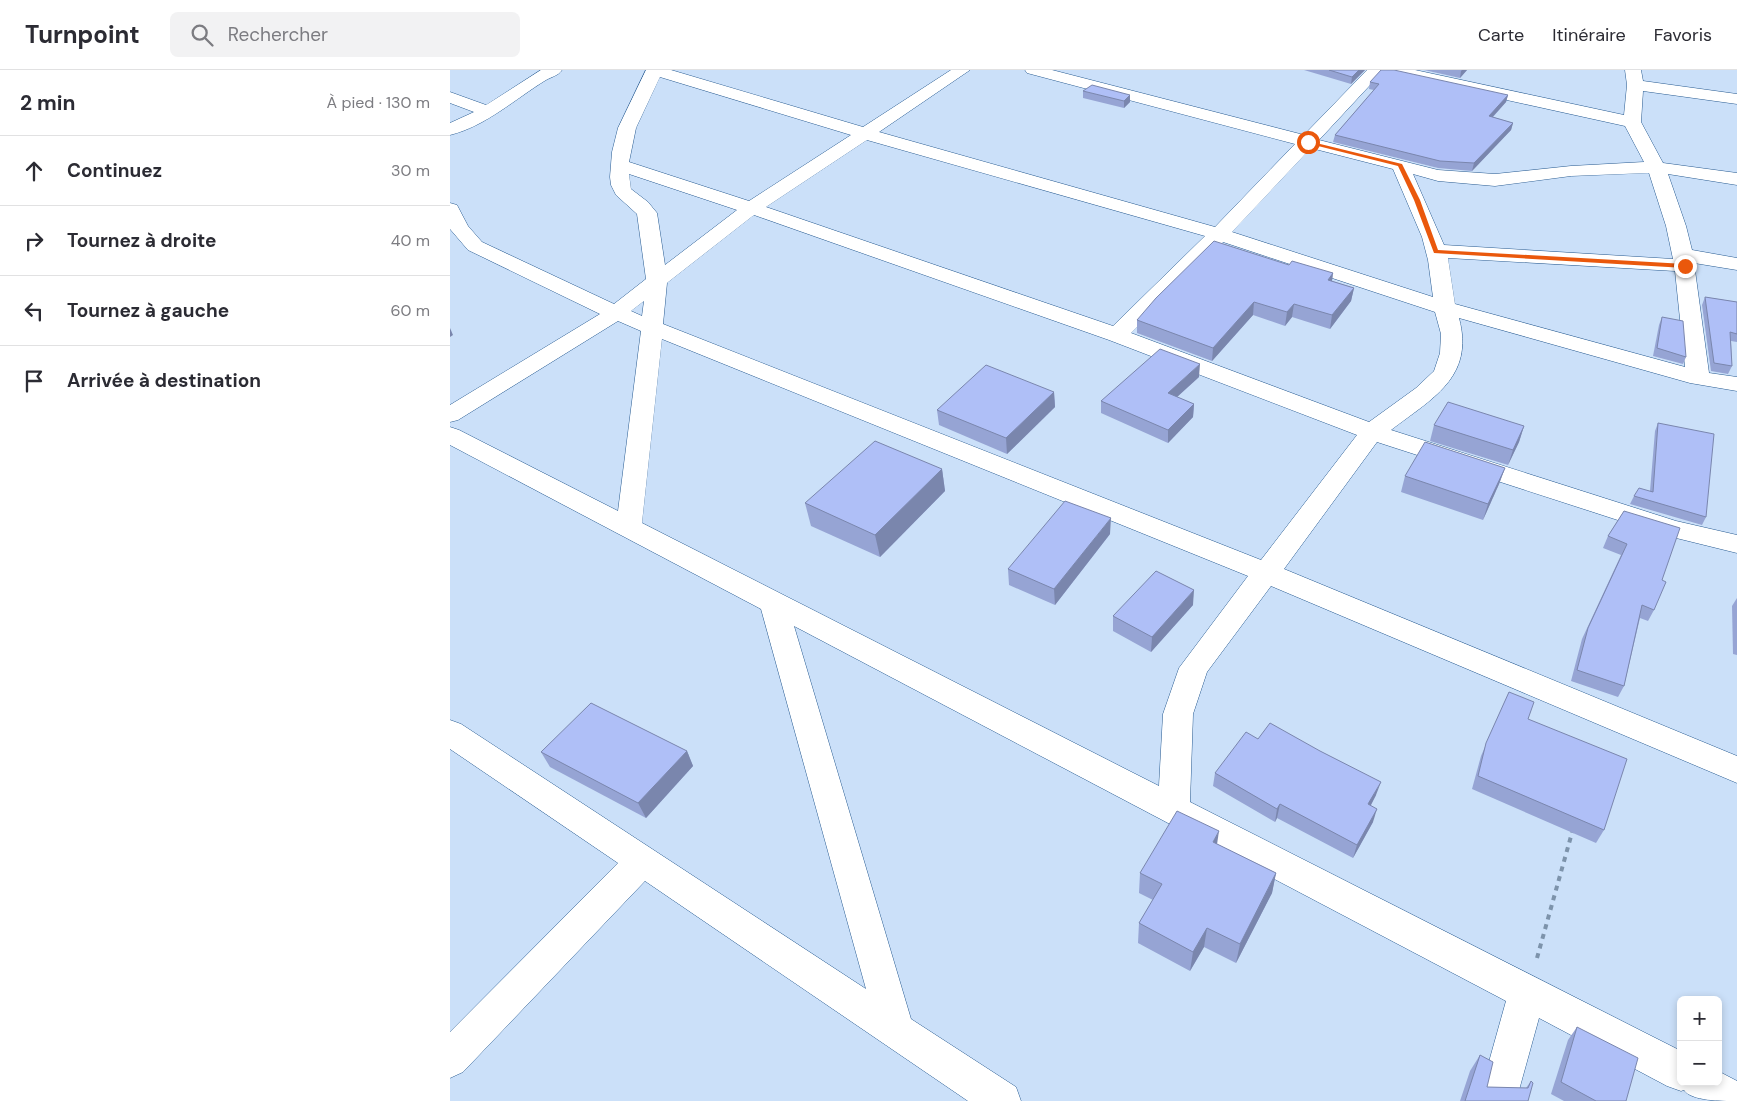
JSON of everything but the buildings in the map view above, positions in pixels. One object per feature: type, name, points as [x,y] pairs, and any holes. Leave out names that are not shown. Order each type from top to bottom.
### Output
[{"type":"street","points":[[450,130],[488,112],[541,76],[554,70]]},
{"type":"street","points":[[630,527],[657,283],[647,213],[622,190],[618,183],[621,144],[654,70],[863,133],[1219,234],[1445,308],[1698,378],[1737,384]]},
{"type":"street","points":[[450,415],[616,313],[657,283],[750,208],[962,70]]},
{"type":"street","points":[[1033,70],[1438,174],[1495,180],[1571,171],[1656,167],[1737,180]]},
{"type":"street","points":[[1117,335],[1219,234],[1376,70]]},
{"type":"street","points":[[1393,70],[1632,122]]},
{"type":"street","points":[[1480,88],[1492,75]]},
{"type":"street","points":[[1698,378],[1684,261],[1676,226],[1656,167],[1632,122],[1634,77],[1737,99]]},
{"type":"street","points":[[450,97],[488,112]]},
{"type":"street","points":[[620,165],[1117,335],[1372,432],[1673,528],[1737,544]]},
{"type":"street","points":[[1174,810],[1178,714],[1194,668],[1268,573],[1372,432],[1444,374],[1451,353],[1452,334],[1445,308],[1436,251],[1421,209],[1400,165]]},
{"type":"street","points":[[450,209],[459,228],[475,246],[616,313],[1268,573],[1737,770]]},
{"type":"street","points":[[1436,251],[1737,264]]},
{"type":"street","points":[[450,434],[1677,1070]]},
{"type":"street","points":[[773,602],[896,1030]]},
{"type":"street","points":[[450,733],[1002,1101]]},
{"type":"street","points":[[450,1059],[642,861]]},
{"type":"street","points":[[1497,1101],[1527,993]]},
{"type":"street","points":[[1708,1086],[1736,1101]]},
{"type":"path","points":[[1527,993],[1576,820]]},
{"type":"route","points":[[1308,142],[1400,165],[1417,200],[1436,251],[1685,266]]}]
